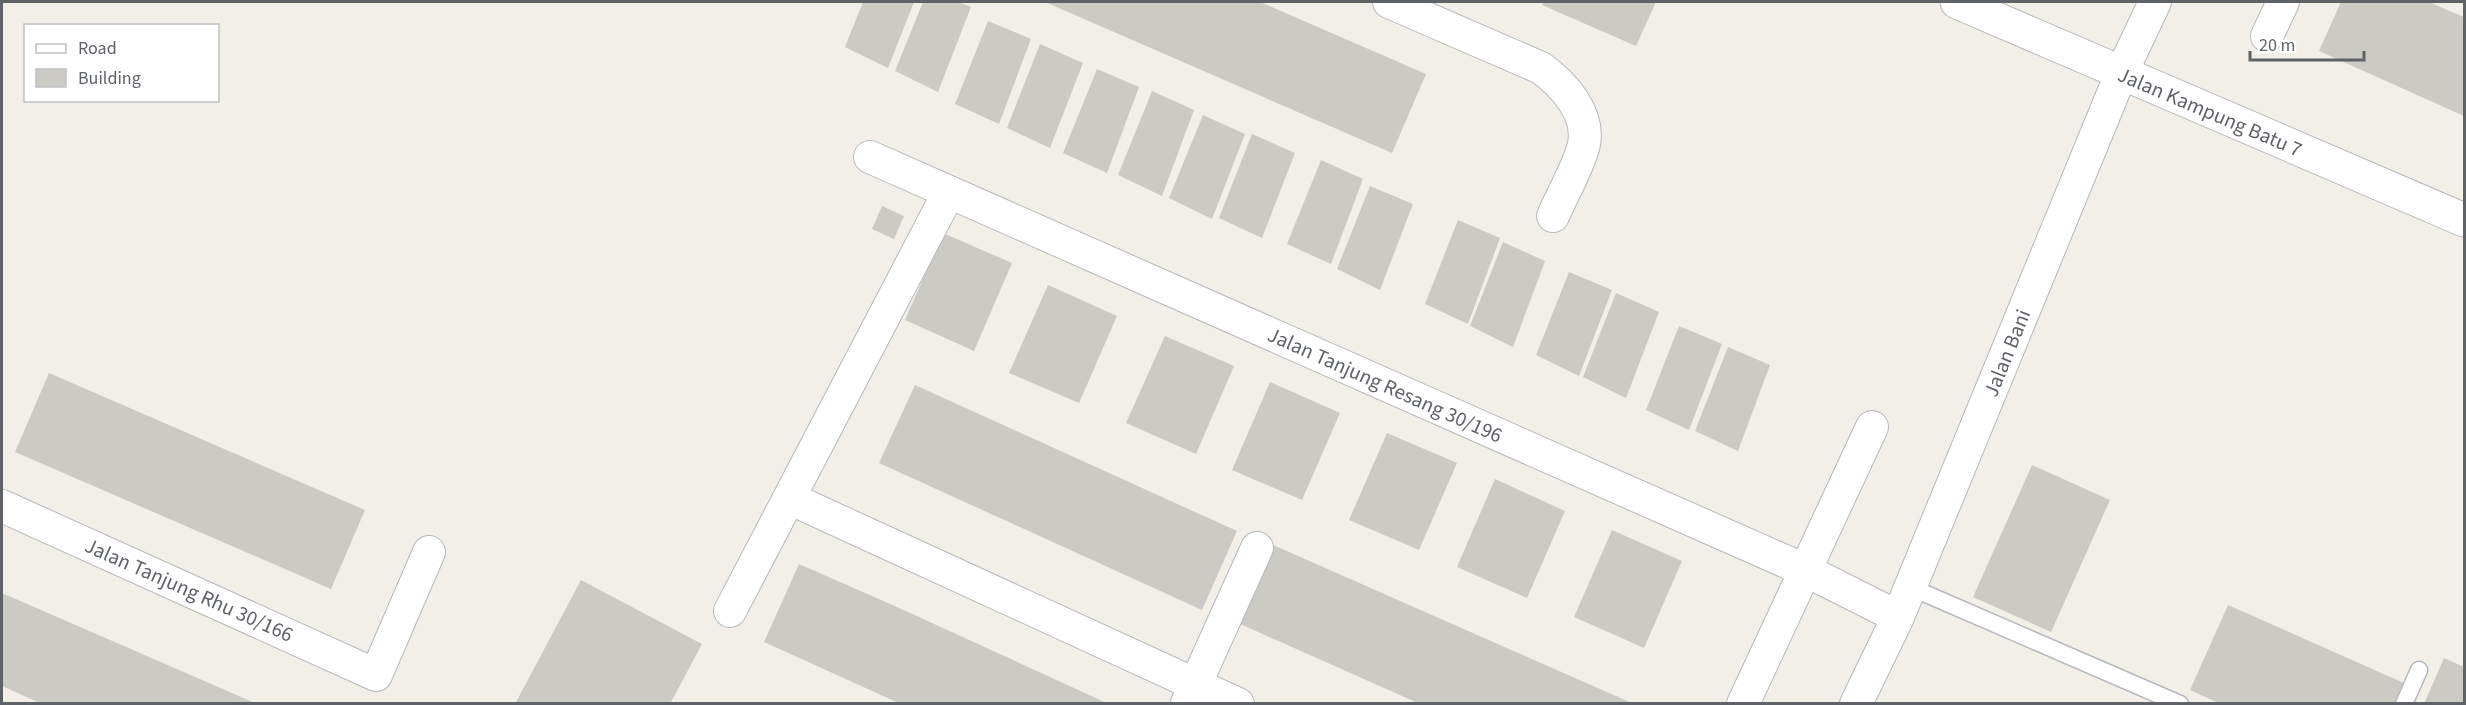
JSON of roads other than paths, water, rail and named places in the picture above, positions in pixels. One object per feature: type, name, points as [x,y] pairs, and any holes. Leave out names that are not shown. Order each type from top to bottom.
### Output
[{"type":"street","points":[[1389,2],[1541,68],[1562,84],[1576,107],[1583,126],[1584,144],[1553,216]]},
{"type":"street","name":"Jalan Kampung Batu 7","points":[[1957,2],[2464,220]]},
{"type":"street","name":"Jalan Bani","points":[[1856,704],[1899,617],[2121,74],[2155,2]]},
{"type":"street","points":[[2267,36],[2283,2]]},
{"type":"street","name":"Jalan Tanjung Resang 30/196","points":[[870,157],[1807,571],[1899,617]]},
{"type":"street","points":[[730,611],[949,192]]},
{"type":"street","points":[[1743,704],[1807,571],[1872,427]]},
{"type":"street","points":[[789,498],[1191,694],[1238,704]]},
{"type":"street","name":"Jalan Tanjung Rhu 30/166","points":[[2,506],[376,675],[429,552]]},
{"type":"street","points":[[1191,694],[1257,548]]},
{"type":"lane","points":[[1911,587],[2180,704]]},
{"type":"lane","points":[[2404,704],[2419,670]]}]
